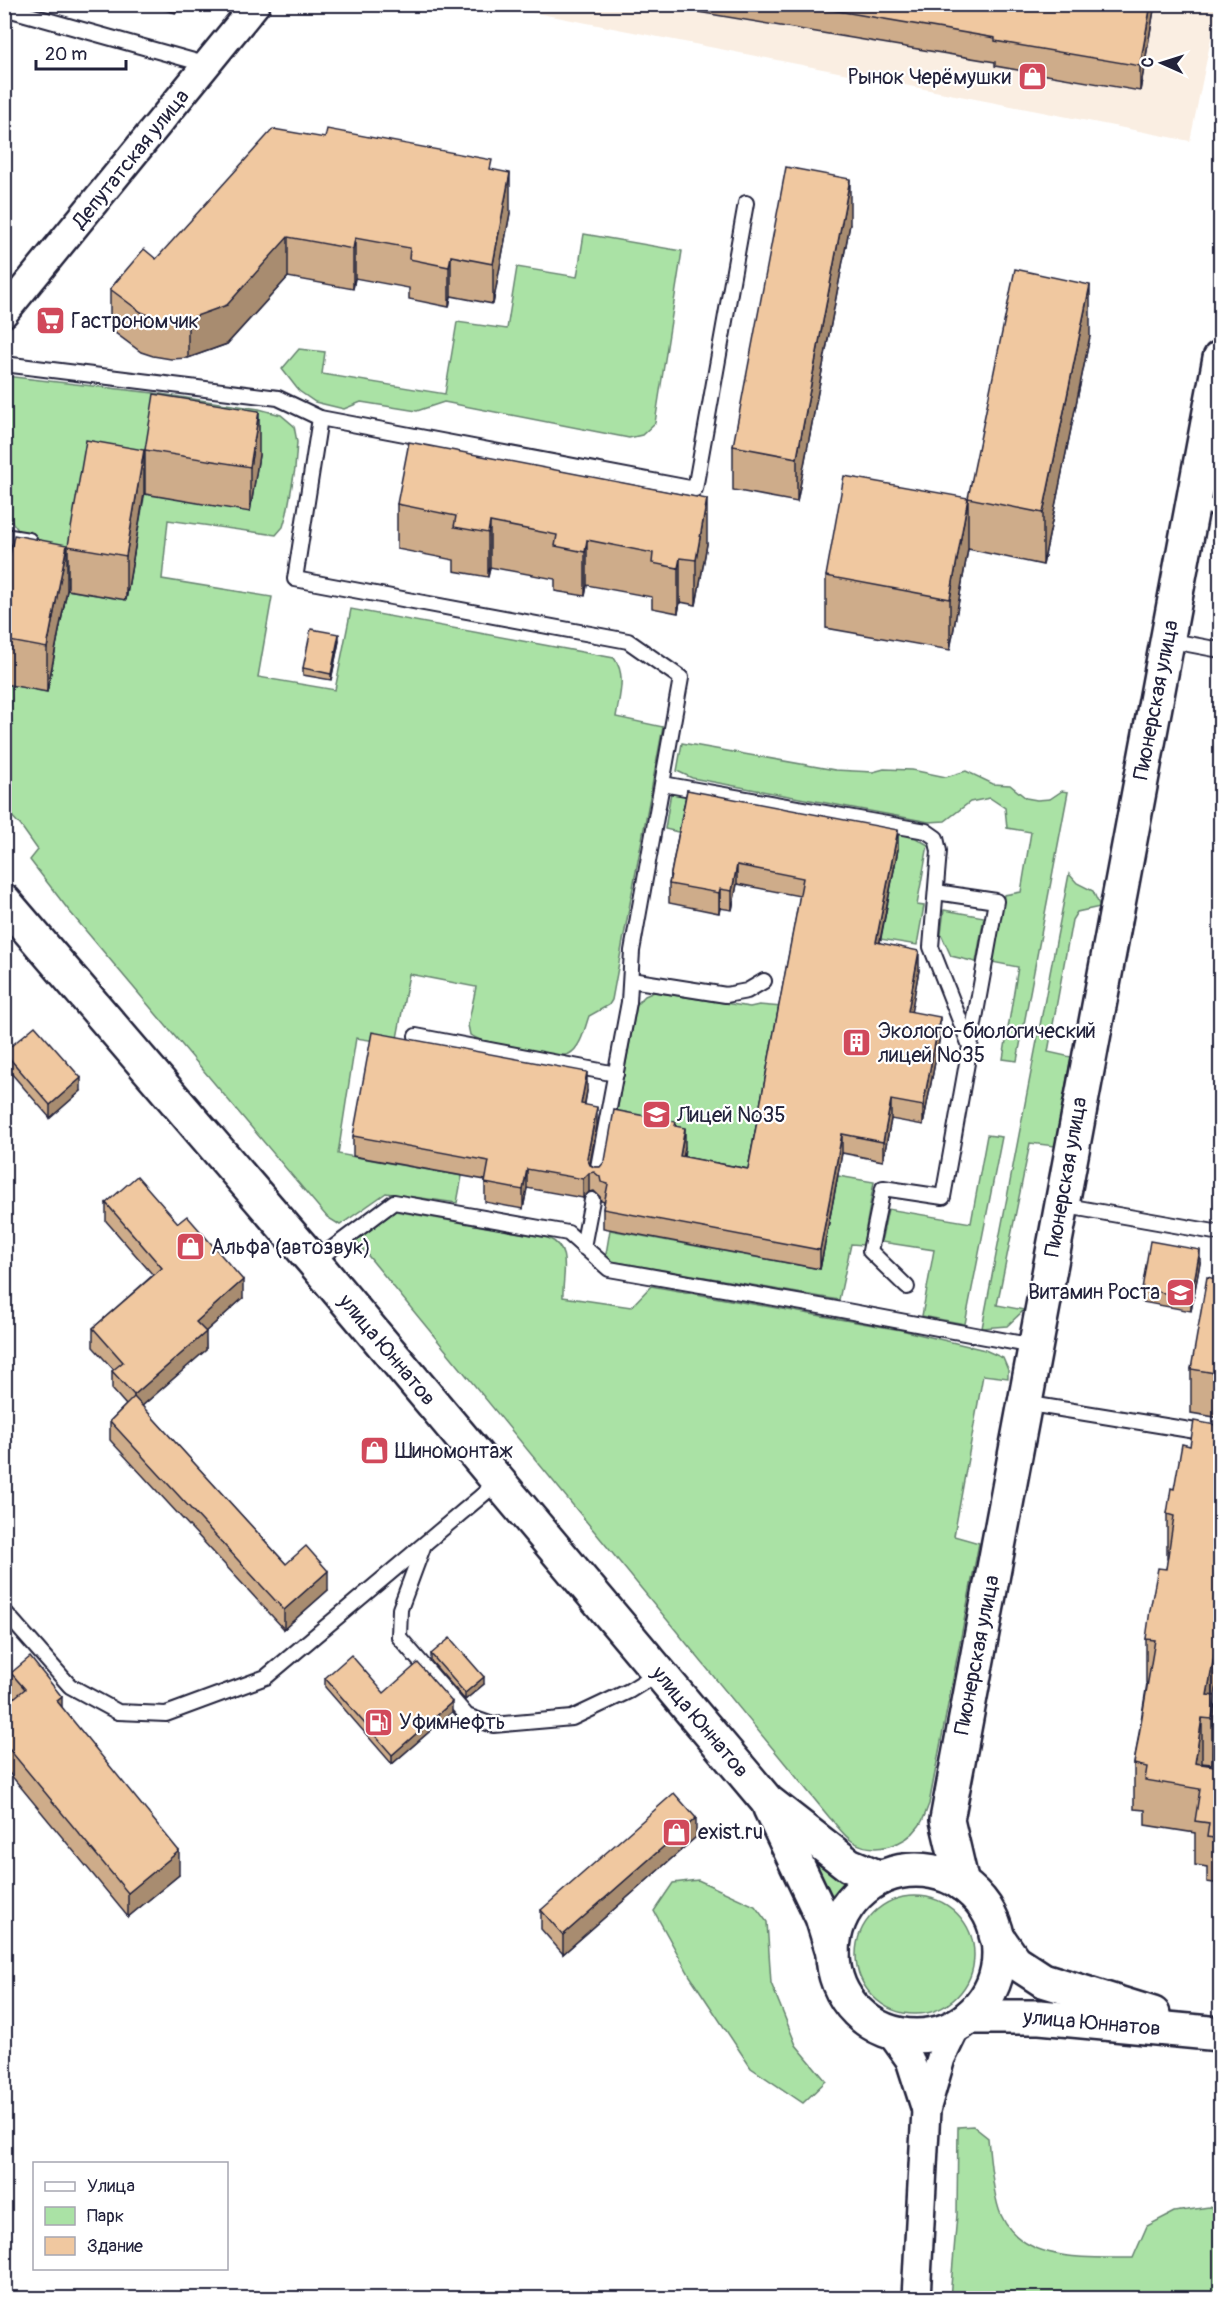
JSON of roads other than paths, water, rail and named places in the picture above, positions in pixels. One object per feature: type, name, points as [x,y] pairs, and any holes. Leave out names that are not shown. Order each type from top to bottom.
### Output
[{"type":"main road","name":"Пионерская улица","points":[[962,1884],[946,1820],[1167,640],[1207,506],[1221,358]]},
{"type":"main road","name":"улица Юннатов","points":[[4,901],[314,1262],[767,1801],[849,1865],[890,1874]]},
{"type":"main road","name":"улица Юннатов","points":[[767,1801],[822,1917],[834,1956]]},
{"type":"main road","points":[[890,1874],[928,1870],[954,1878],[976,1894],[991,1917],[999,1943],[998,1971],[987,1996],[964,2020],[945,2031],[918,2036],[890,2032],[866,2019],[847,1999],[836,1974],[833,1946],[840,1919],[854,1897],[890,1874],[946,1820]]},
{"type":"main road","name":"улица Юннатов","points":[[996,1935],[1014,1960],[1043,1980],[1218,2034]]},
{"type":"main road","name":"улица Юннатов","points":[[964,2020],[1040,2017],[1218,2034]]},
{"type":"street","name":"Депутатская улица","points":[[4,313],[256,4]]},
{"type":"street","points":[[916,2298],[926,2110],[941,2058],[964,2020]]},
{"type":"street","points":[[890,2032],[910,2060],[926,2110]]},
{"type":"lane","points":[[4,8],[208,65]]},
{"type":"lane","points":[[4,364],[278,398],[320,418],[695,489],[746,203]]},
{"type":"lane","points":[[320,418],[295,579],[628,641],[681,678],[632,951],[629,1002],[596,1178]]},
{"type":"lane","points":[[4,536],[36,541]]},
{"type":"lane","points":[[1167,640],[1221,650]]},
{"type":"lane","points":[[663,784],[926,831],[936,838],[939,851],[931,947],[970,1046]]},
{"type":"lane","points":[[907,1287],[870,1251],[883,1188],[943,1197],[996,901],[936,892]]},
{"type":"lane","points":[[631,980],[726,995],[747,991],[764,981]]},
{"type":"lane","points":[[416,1036],[616,1074]]},
{"type":"lane","points":[[583,1247],[592,1200]]},
{"type":"lane","points":[[314,1262],[394,1202],[568,1233],[609,1269],[1034,1347]]},
{"type":"lane","points":[[1061,1205],[1221,1233]]},
{"type":"lane","points":[[1024,1403],[1202,1432]]},
{"type":"lane","points":[[4,1611],[70,1686],[118,1712],[166,1714],[266,1677],[498,1482]]},
{"type":"lane","points":[[424,1545],[400,1609],[399,1637],[467,1716],[493,1725],[572,1718],[629,1691],[658,1673]]},
{"type":"place","name":"Рынок Черёмушки","points":[[1032,77]]},
{"type":"place","name":"Гастрономчик","points":[[50,321]]},
{"type":"place","name":"Эколого-биологический лицей №35","points":[[857,1043]]},
{"type":"place","name":"Лицей №35","points":[[656,1115]]},
{"type":"place","name":"Альфа (автозвук)","points":[[190,1247]]},
{"type":"place","name":"Витамин Роста","points":[[1181,1292]]},
{"type":"place","name":"Шиномонтаж","points":[[374,1451]]},
{"type":"place","name":"Уфимнефть","points":[[378,1722]]},
{"type":"place","name":"exist.ru","points":[[677,1832]]}]
